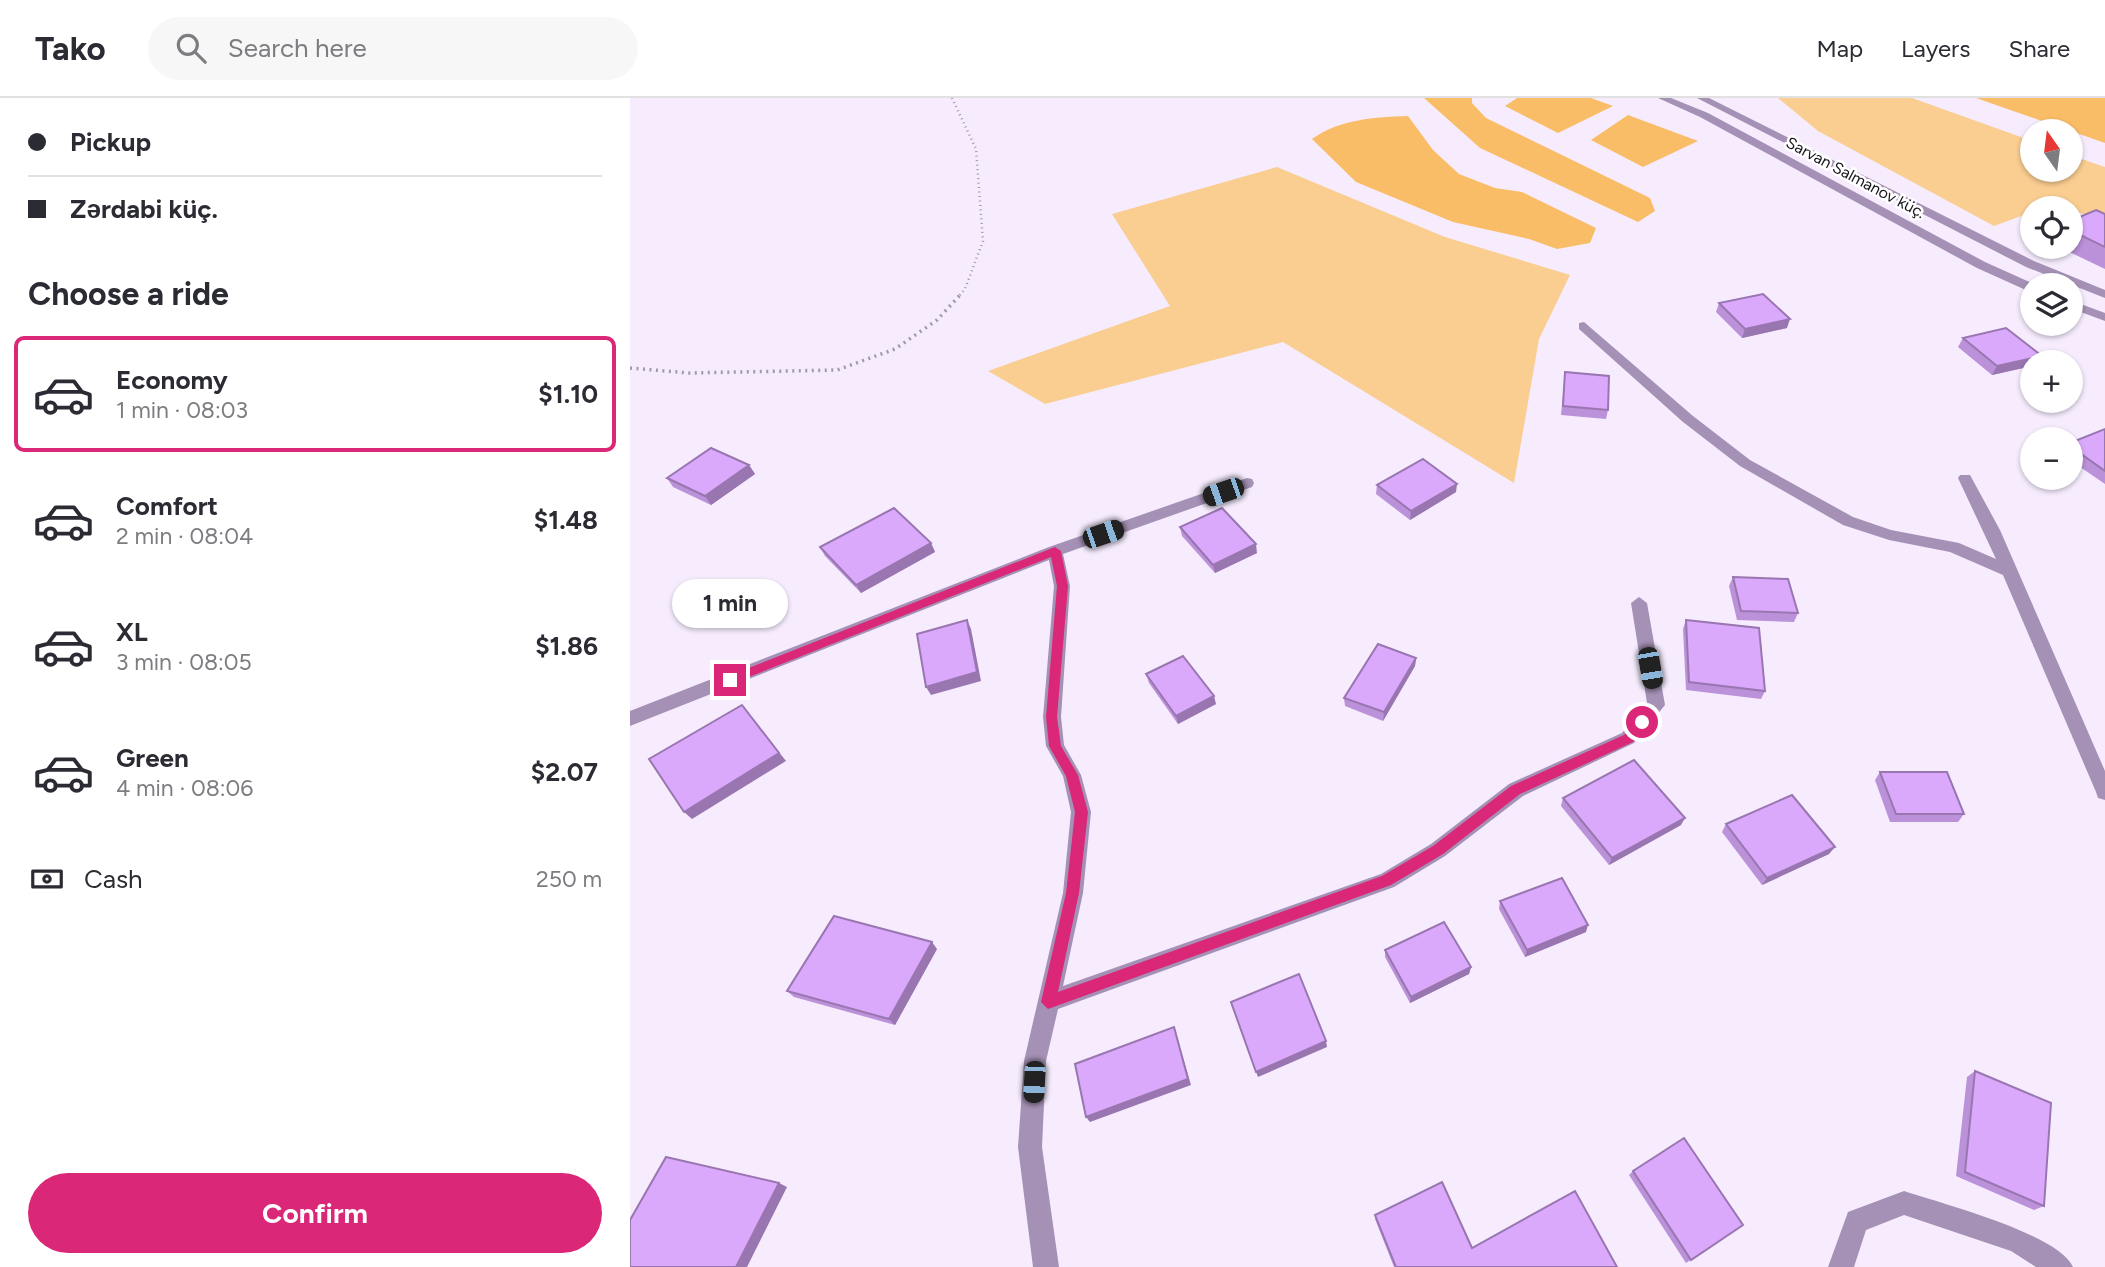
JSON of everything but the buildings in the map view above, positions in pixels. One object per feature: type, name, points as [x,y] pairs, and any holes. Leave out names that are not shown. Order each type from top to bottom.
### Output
[{"type":"street","name":"Sarvan Salmanov küç.","points":[[1663,98],[1704,115],[1981,265],[2020,283]]},
{"type":"street","points":[[1705,99],[1721,98]]},
{"type":"street","points":[[1705,99],[2030,264],[2105,294]]},
{"type":"street","points":[[2083,309],[2105,317]]},
{"type":"street","points":[[1584,326],[1688,419],[1745,463],[1848,521],[1889,535],[1953,547],[2009,571]]},
{"type":"street","points":[[1965,478],[1992,530],[2105,792]]},
{"type":"street","points":[[630,719],[1055,551],[1247,483]]},
{"type":"street","points":[[1046,1267],[1030,1147],[1035,1061],[1073,893],[1081,812],[1072,775],[1055,746],[1052,717],[1062,586],[1055,551]]},
{"type":"street","points":[[1048,1002],[1387,881],[1438,850],[1516,790],[1628,738],[1656,705],[1639,603]]},
{"type":"street","points":[[1841,1267],[1857,1222],[1904,1203],[2017,1241],[2060,1267]]},
{"type":"path","points":[[630,369],[689,373],[837,370],[895,349],[937,320],[965,289],[984,241],[976,149],[952,98]]},
{"type":"shaded area","points":[[1424,98],[1472,98],[1472,103],[1486,118],[1650,198],[1655,211],[1638,222],[1480,148]]},
{"type":"shaded area","points":[[1517,98],[1591,98],[1613,106],[1558,133],[1505,106]]},
{"type":"shaded area","points":[[1778,98],[1912,98],[2020,137],[2020,182],[2083,182],[2083,159],[2105,167],[2105,223],[2083,214],[2083,196],[2020,196],[2020,216],[1994,226],[1818,131]]},
{"type":"shaded area","points":[[1976,98],[2105,98],[2105,143],[2083,135],[2083,119],[2036,119]]},
{"type":"shaded area","points":[[1628,115],[1698,141],[1643,167],[1591,140]]},
{"type":"shaded area","points":[[1408,116],[1433,150],[1459,174],[1495,188],[1522,192],[1596,228],[1590,243],[1557,249],[1529,239],[1453,222],[1356,182],[1312,139],[1346,123],[1371,118]]},
{"type":"shaded area","points":[[1277,167],[1445,237],[1570,275],[1539,339],[1514,483],[1283,342],[1045,404],[988,371],[1170,306],[1112,214]]},
{"type":"route","points":[[730,680],[1055,551],[1062,586],[1052,717],[1055,746],[1072,775],[1081,812],[1073,893],[1048,1002],[1387,881],[1438,850],[1516,790],[1628,738],[1642,722]]}]
